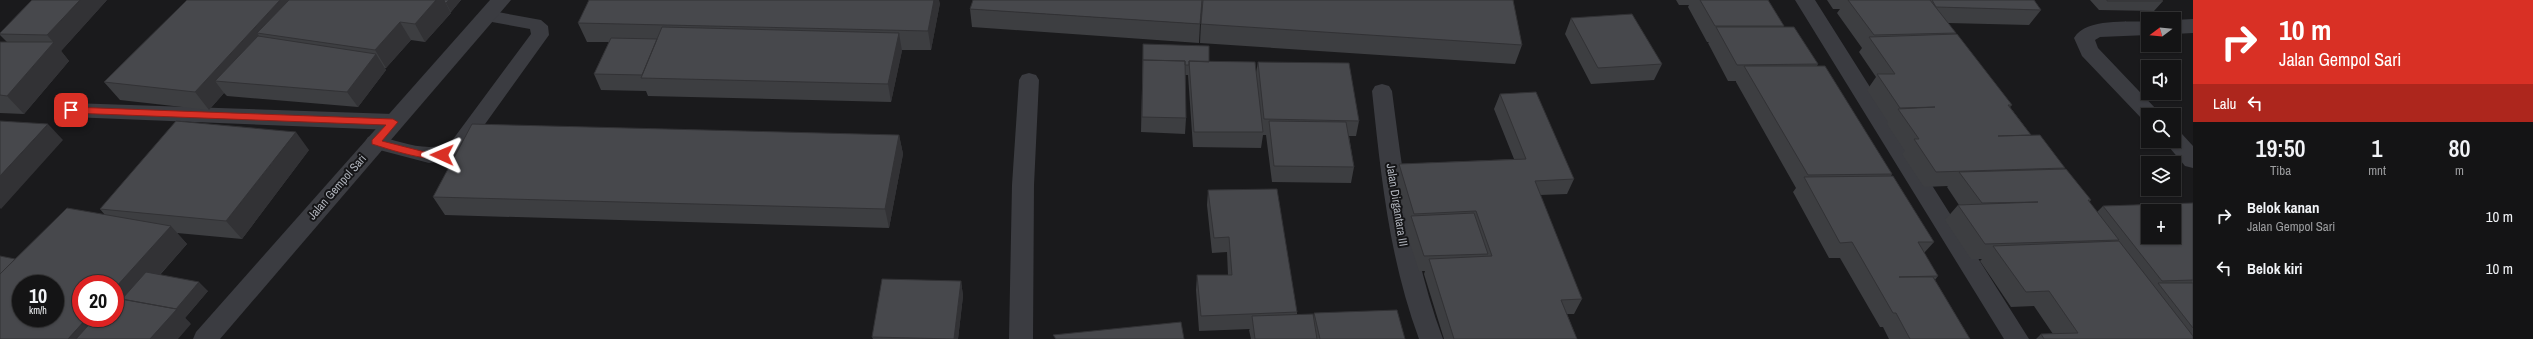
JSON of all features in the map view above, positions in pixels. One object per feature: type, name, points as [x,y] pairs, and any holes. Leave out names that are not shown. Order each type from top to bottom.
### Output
[{"type":"street","points":[[1805,0],[2018,339]]},
{"type":"street","name":"Jalan Gempol Sari","points":[[205,339],[375,142],[494,8]]},
{"type":"street","points":[[2181,27],[2193,26]]},
{"type":"street","points":[[2141,28],[2096,31],[2084,38],[2089,51],[2143,108]]},
{"type":"street","points":[[1021,339],[1023,185],[1029,80]]},
{"type":"street","name":"Jalan Dirgantara III","points":[[1382,91],[1392,187],[1400,237],[1431,339]]},
{"type":"street","points":[[71,110],[393,122]]},
{"type":"street","points":[[2181,147],[2193,160]]},
{"type":"lane","points":[[375,142],[429,156],[442,155],[458,146],[540,35],[539,26],[494,8]]},
{"type":"building","points":[[32,0],[80,0],[47,35],[0,34]]},
{"type":"building","points":[[187,0],[280,0],[195,92],[104,82]]},
{"type":"building","points":[[289,0],[436,0],[415,24],[400,22],[375,50],[257,33]]},
{"type":"building","points":[[589,0],[934,0],[928,31],[578,23]]},
{"type":"building","points":[[973,0],[1202,0],[1200,24],[970,9]]},
{"type":"building","points":[[1203,0],[1513,0],[1522,45],[1201,24]]},
{"type":"building","points":[[1700,0],[1768,0],[1784,26],[1715,26]]},
{"type":"building","points":[[1848,0],[1930,0],[1956,33],[1874,35]]},
{"type":"building","points":[[1932,0],[2034,0],[2041,10],[1936,7]]},
{"type":"building","points":[[2162,0],[2163,1],[2107,1]]},
{"type":"building","points":[[1632,14],[1662,64],[1598,68],[1571,18]]},
{"type":"building","points":[[662,27],[899,33],[888,84],[641,78]]},
{"type":"building","points":[[1716,27],[1794,27],[1818,64],[1737,65]]},
{"type":"building","points":[[1957,34],[2012,105],[2008,105],[2031,135],[1998,136],[2040,135],[2065,168],[1936,172],[1914,139],[1919,139],[1898,109],[1935,107],[1900,108],[1877,74],[1895,74],[1869,37]]},
{"type":"building","points":[[258,36],[376,54],[347,92],[215,81]]},
{"type":"building","points":[[611,38],[657,39],[642,75],[594,74]]},
{"type":"building","points":[[0,42],[54,42],[7,96],[0,95]]},
{"type":"building","points":[[1143,44],[1209,46],[1209,62],[1189,61],[1189,65],[1185,65],[1185,61],[1143,60]]},
{"type":"building","points":[[1143,60],[1185,61],[1186,118],[1142,117]]},
{"type":"building","points":[[1189,61],[1255,62],[1263,132],[1194,132]]},
{"type":"building","points":[[1258,62],[1349,63],[1359,121],[1264,119]]},
{"type":"building","points":[[1744,66],[1825,66],[1892,174],[1808,175]]},
{"type":"building","points":[[1536,92],[1574,179],[1535,181],[1582,299],[1561,300],[1577,339],[1454,339],[1429,259],[1492,256],[1476,211],[1414,214],[1399,164],[1526,159],[1500,94]]},
{"type":"building","points":[[0,121],[48,124],[0,176]]},
{"type":"building","points":[[176,121],[296,132],[226,221],[100,209]]},
{"type":"building","points":[[1269,121],[1346,122],[1354,167],[1274,166]]},
{"type":"building","points":[[472,124],[899,135],[885,209],[433,197]]},
{"type":"building","points":[[2066,169],[2091,200],[2088,200],[2119,240],[1985,244],[1958,205],[2038,202],[1982,203],[1959,172]]},
{"type":"building","points":[[1893,176],[1934,242],[1918,242],[1938,276],[1899,277],[1933,277],[1970,339],[1910,339],[1896,313],[1893,313],[1852,242],[1840,243],[1804,177]]},
{"type":"building","points":[[1277,189],[1297,312],[1201,316],[1197,275],[1232,275],[1229,237],[1214,238],[1208,190]]},
{"type":"building","points":[[2193,203],[2193,280],[2162,281],[2103,206],[2141,205],[2141,244],[2181,244],[2181,204],[2163,204]]},
{"type":"building","points":[[67,208],[171,226],[124,278],[124,275],[72,275],[72,327],[79,327],[68,339],[0,339],[0,274]]},
{"type":"building","points":[[1474,213],[1488,254],[1424,256],[1411,216]]},
{"type":"building","points":[[2119,241],[2193,336],[2193,339],[2044,339],[2041,334],[2078,333],[2049,291],[2026,292],[1993,246]]},
{"type":"building","points":[[0,256],[15,259],[0,274]]},
{"type":"building","points":[[146,272],[199,282],[176,309],[124,299],[124,297]]},
{"type":"building","points":[[882,279],[961,281],[954,339],[872,337]]},
{"type":"building","points":[[2158,283],[2193,283],[2193,328]]},
{"type":"building","points":[[124,300],[177,309],[150,339],[76,339],[87,327],[124,327]]},
{"type":"building","points":[[1397,310],[1405,339],[1320,339],[1314,313]]},
{"type":"building","points":[[1313,314],[1317,339],[1255,339],[1252,316]]},
{"type":"building","points":[[1181,322],[1184,339],[1056,339],[1053,335]]},
{"type":"route","points":[[71,110],[393,122],[375,142],[429,156],[442,155]]}]
